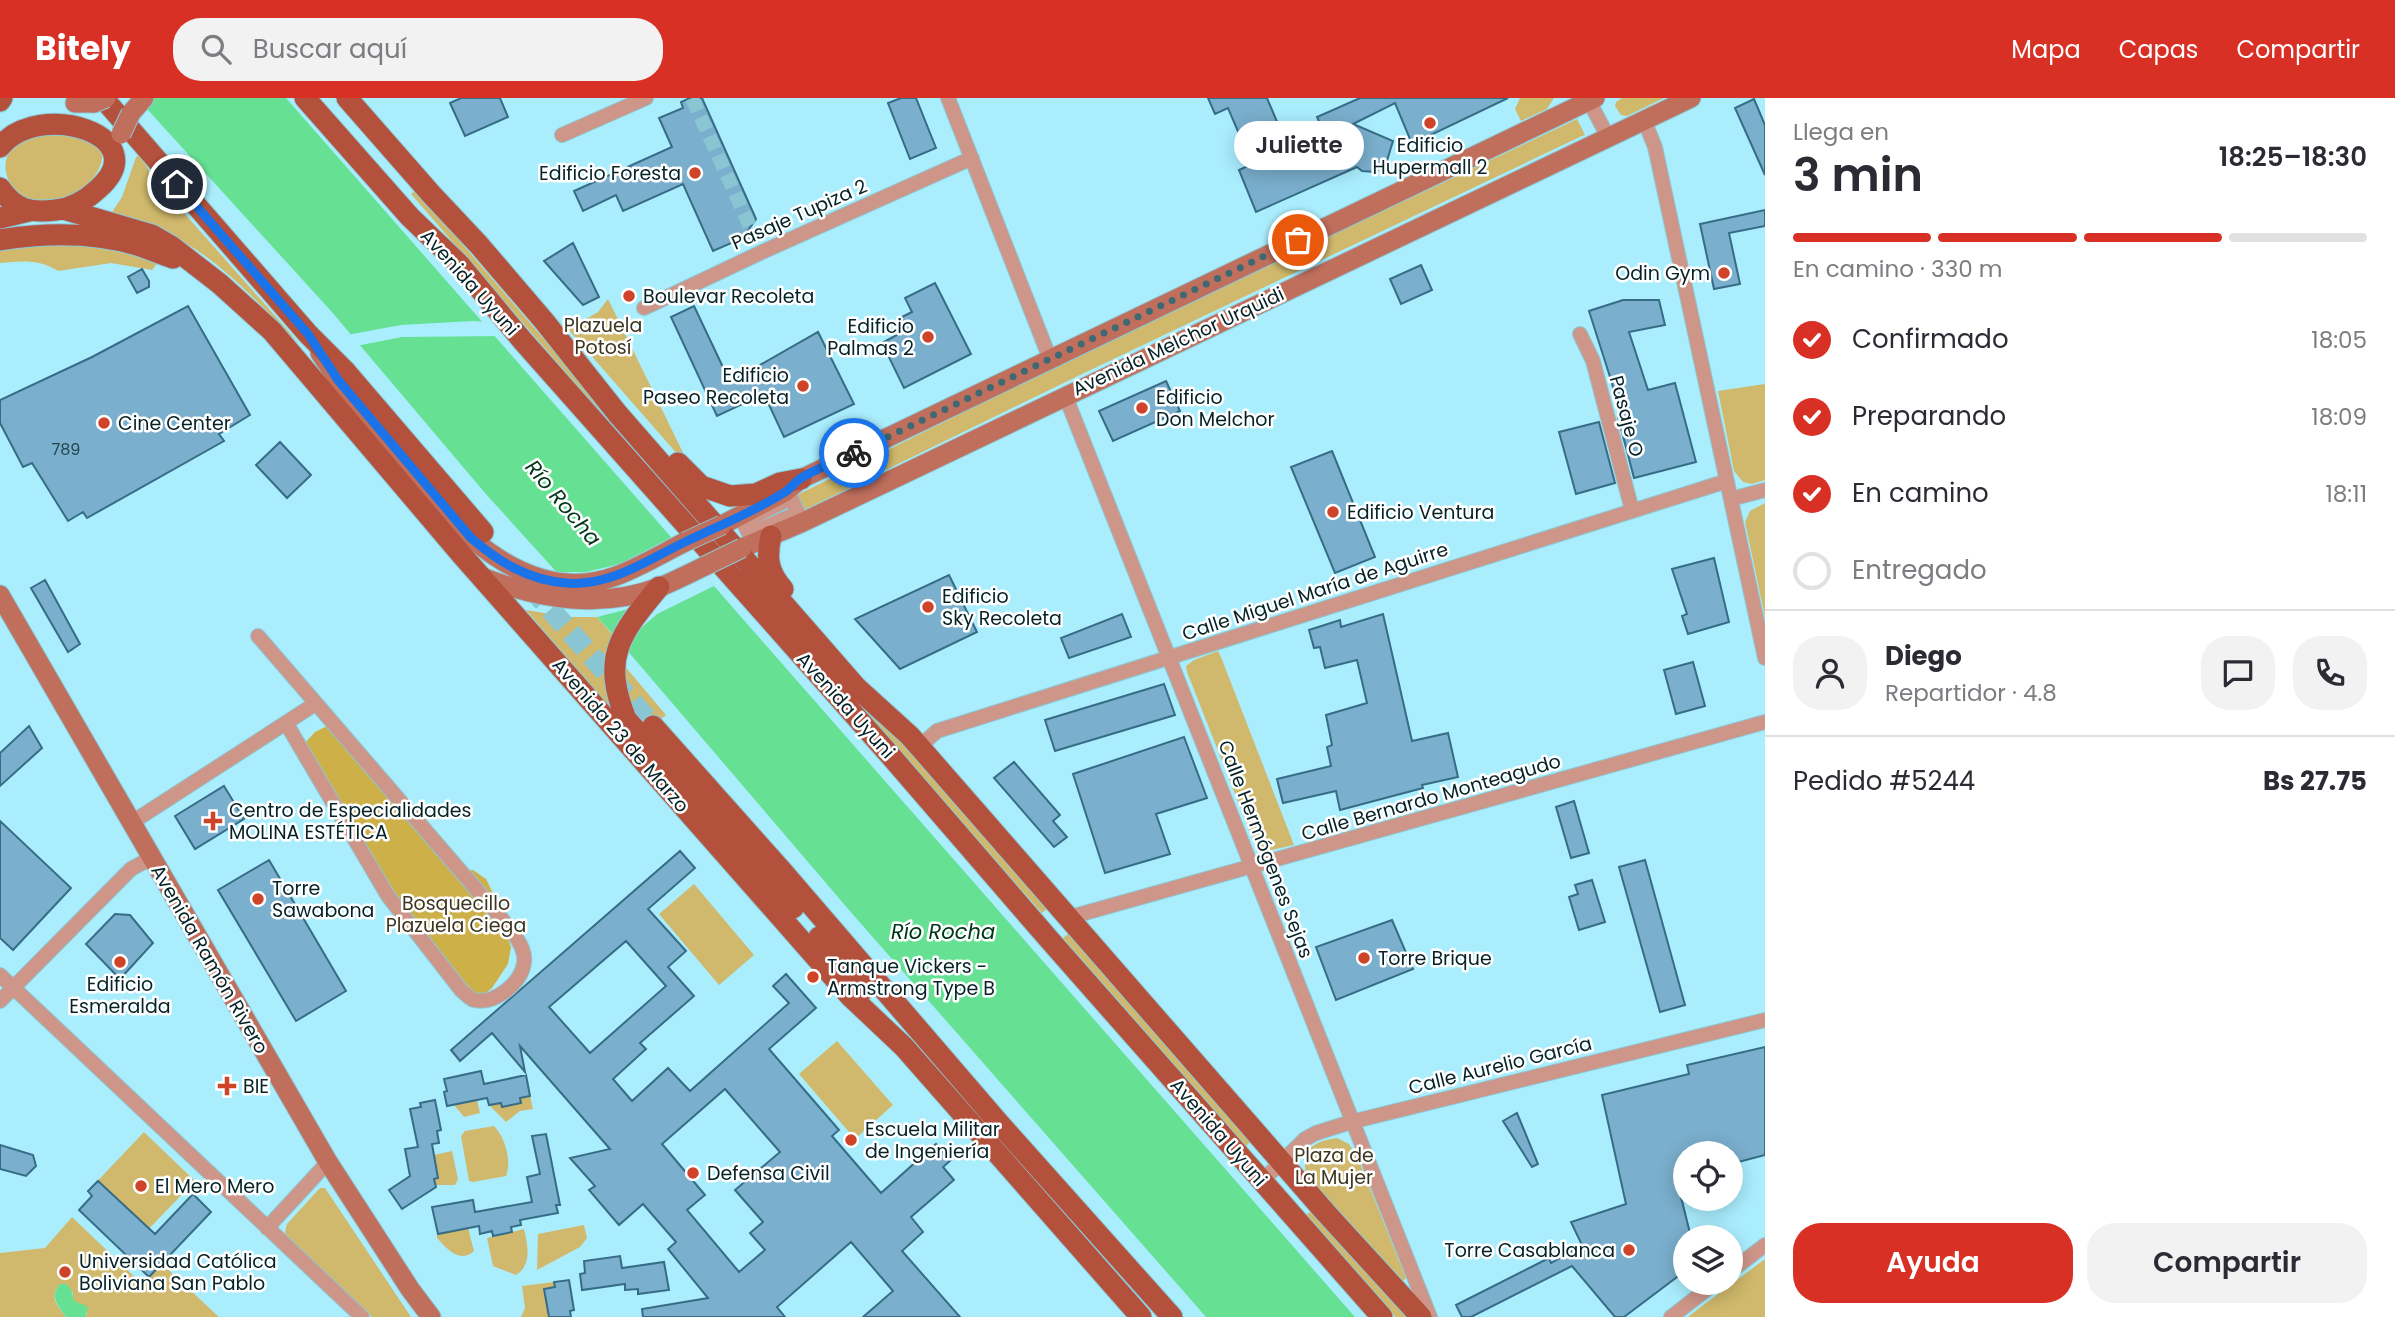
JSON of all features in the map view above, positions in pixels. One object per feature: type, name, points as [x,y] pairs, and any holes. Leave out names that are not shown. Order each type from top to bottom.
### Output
[{"type":"main road","name":"Avenida Uyuni","points":[[305,98],[410,217],[459,264],[522,340],[1382,1317]]},
{"type":"main road","points":[[324,98],[418,207],[459,264]]},
{"type":"main road","name":"Avenida Uyuni","points":[[347,98],[479,244],[617,413],[856,687],[914,742],[1421,1317]]},
{"type":"main road","points":[[365,98],[441,187],[479,244]]},
{"type":"main road","name":"Avenida Melchor Urquidi","points":[[485,578],[524,593],[582,600],[607,599],[659,587],[1691,98]]},
{"type":"main road","name":"Avenida Melchor Urquidi","points":[[308,334],[338,380],[471,538],[511,568],[567,583],[591,582],[619,575],[785,492],[801,479],[1589,99]]},
{"type":"main road","points":[[0,147],[7,129],[20,115],[77,101]]},
{"type":"main road","points":[[77,101],[105,128],[114,150],[114,167]]},
{"type":"main road","points":[[77,101],[346,372],[483,532]]},
{"type":"main road","points":[[0,218],[29,211],[63,209],[85,201],[102,186],[114,167],[121,134],[138,104]]},
{"type":"main road","points":[[0,188],[7,198],[29,211]]},
{"type":"main road","name":"Avenida 23 de Marzo","points":[[63,209],[152,235],[171,246],[220,284],[272,331],[461,554],[485,578],[850,996],[904,1047],[1141,1317]]},
{"type":"main road","points":[[0,240],[83,236],[136,245],[193,264]]},
{"type":"main road","points":[[579,365],[604,377],[701,486],[723,495],[745,496],[780,483],[801,479]]},
{"type":"main road","points":[[771,536],[767,561],[773,577],[878,695],[914,742]]},
{"type":"main road","points":[[659,587],[626,627],[616,653],[616,691],[626,719],[868,993],[917,1028]]},
{"type":"main road","name":"Avenida Ramón Rivero","points":[[0,595],[328,1162],[431,1317]]},
{"type":"main road","name":"Avenida 23 de Marzo","points":[[653,726],[1172,1317]]},
{"type":"street","points":[[562,135],[646,98]]},
{"type":"street","points":[[948,98],[1050,359]]},
{"type":"street","points":[[1589,99],[1608,137]]},
{"type":"street","points":[[1644,120],[1656,147],[1765,658]]},
{"type":"street","name":"Pasaje Tupiza 2","points":[[644,308],[759,247],[972,158]]},
{"type":"street","name":"Pasaje O","points":[[1580,334],[1593,361],[1632,510]]},
{"type":"street","name":"Calle Hermógenes Sejas","points":[[1065,395],[1430,1317]]},
{"type":"street","name":"Calle Miguel María de Aguirre","points":[[914,742],[937,731],[1727,481]]},
{"type":"street","points":[[1731,499],[1765,491]]},
{"type":"street","points":[[258,636],[513,932],[523,948],[524,962],[520,974],[507,990],[492,1000],[473,1000],[461,990],[388,896],[286,723]]},
{"type":"street","points":[[131,822],[315,704]]},
{"type":"street","name":"Calle Bernardo Monteagudo","points":[[1067,918],[1765,722]]},
{"type":"street","points":[[0,1001],[131,869],[151,858]]},
{"type":"street","points":[[0,975],[362,1317]]},
{"type":"street","name":"Calle Aurelio García","points":[[1262,1181],[1305,1139],[1316,1133],[1351,1122],[1765,1020]]},
{"type":"street","points":[[267,1228],[328,1162]]},
{"type":"street","points":[[1743,1262],[1765,1245]]},
{"type":"street","points":[[1671,1317],[1699,1295]]},
{"type":"green space","points":[[1520,98],[1554,98],[1547,109],[1521,121],[1515,109]]},
{"type":"green space","points":[[1622,98],[1664,98],[1627,116],[1621,115],[1615,106]]},
{"type":"green space","points":[[53,114],[69,116],[103,149],[99,167],[90,182],[75,193],[41,201],[25,197],[13,188],[6,172],[6,163],[7,156],[28,126],[40,117]]},
{"type":"green space","points":[[1577,119],[1585,135],[1080,375],[798,513],[791,498],[1073,358]]},
{"type":"green space","points":[[140,155],[154,179],[300,344],[240,285],[190,246],[165,232],[110,215],[122,197],[136,157]]},
{"type":"green space","points":[[416,190],[699,520],[696,522],[411,194]]},
{"type":"green space","points":[[50,242],[105,244],[158,262],[152,270],[111,263],[58,271],[23,261],[0,263],[0,249]]},
{"type":"green space","name":"Plazuela Potosí","points":[[608,299],[692,471],[568,329],[598,312]]},
{"type":"green space","points":[[1765,384],[1765,480],[1752,484],[1743,482],[1734,471],[1718,391]]},
{"type":"green space","points":[[1765,503],[1765,617],[1745,522],[1750,511]]},
{"type":"green space","points":[[745,574],[862,707],[909,750],[1048,908],[1042,913],[742,577]]},
{"type":"green space","points":[[526,610],[569,617],[597,617],[613,635],[618,717]]},
{"type":"green space","points":[[1218,651],[1294,845],[1267,851],[1254,842],[1187,672],[1186,666],[1194,660]]},
{"type":"green space","points":[[623,664],[666,715],[645,733],[627,706]]},
{"type":"green space","name":"Bosquecillo Plazuela Ciega","points":[[327,726],[342,728],[373,758],[376,779],[456,870],[473,870],[486,879],[511,947],[508,964],[492,988],[482,996],[473,996],[386,898],[304,744],[315,732]]},
{"type":"green space","points":[[694,884],[754,955],[719,985],[659,914]]},
{"type":"green space","points":[[1069,933],[1252,1140],[1246,1146],[1063,938]]},
{"type":"green space","points":[[837,1041],[893,1105],[855,1139],[799,1074]]},
{"type":"green space","points":[[530,1096],[533,1109],[520,1111],[506,1122],[489,1105],[501,1103],[502,1107]]},
{"type":"green space","points":[[477,1100],[480,1113],[464,1117],[454,1105]]},
{"type":"green space","points":[[494,1126],[506,1150],[506,1176],[469,1181],[461,1136],[465,1131]]},
{"type":"green space","name":"El Mero Mero","points":[[144,1132],[195,1181],[138,1240],[88,1191]]},
{"type":"green space","name":"Plaza de La Mujer","points":[[1337,1138],[1349,1144],[1357,1156],[1406,1278],[1403,1281],[1306,1175],[1305,1159],[1311,1148],[1315,1144]]},
{"type":"green space","points":[[452,1151],[458,1179],[455,1185],[436,1185],[434,1179],[438,1177],[434,1155]]},
{"type":"green space","points":[[320,1188],[325,1188],[411,1317],[372,1317],[287,1238],[287,1224]]},
{"type":"green space","points":[[1311,1211],[1406,1317],[1395,1317],[1305,1216]]},
{"type":"green space","name":"Universidad Católica Boliviana San Pablo","points":[[72,1217],[142,1284],[162,1264],[219,1317],[85,1317],[87,1313],[80,1303],[76,1304],[73,1300],[73,1293],[66,1284],[60,1284],[55,1297],[57,1305],[66,1317],[0,1317],[0,1253],[45,1248]]},
{"type":"green space","points":[[584,1225],[587,1238],[580,1247],[537,1270],[538,1234]]},
{"type":"green space","points":[[468,1228],[474,1251],[469,1255],[454,1254],[437,1238],[437,1230],[444,1229],[445,1233]]},
{"type":"green space","points":[[524,1229],[527,1261],[521,1271],[516,1275],[493,1266],[487,1238]]},
{"type":"green space","points":[[1765,1259],[1765,1317],[1688,1317],[1717,1295],[1743,1295],[1743,1275]]},
{"type":"green space","points":[[554,1282],[555,1287],[544,1289],[549,1317],[521,1317],[525,1308],[522,1286]]},
{"type":"water","name":"Río Rocha","points":[[137,98],[286,98],[1355,1317],[1206,1317],[849,910],[620,642],[485,493],[331,311]]},
{"type":"water","points":[[60,1284],[66,1284],[75,1301],[88,1308],[85,1317],[66,1317],[55,1297]]},
{"type":"pier","points":[[488,322],[500,336],[402,337],[356,346],[347,335],[401,325]]},
{"type":"pier","points":[[672,537],[714,586],[657,614],[640,629],[628,653],[613,635],[632,608],[597,617],[557,572],[586,572],[620,564]]},
{"type":"building","points":[[461,98],[500,98],[508,117],[465,136],[450,103]]},
{"type":"building","points":[[690,98],[702,98],[756,219],[743,238],[713,251],[683,184],[623,211],[616,195],[583,211],[574,191],[672,147],[659,118],[683,108],[681,102]]},
{"type":"building","points":[[901,98],[916,98],[936,148],[910,159],[888,103]]},
{"type":"building","points":[[1208,98],[1267,98],[1289,150],[1296,146],[1299,152],[1327,139],[1317,117],[1360,98],[1508,98],[1412,144],[1395,103],[1353,124],[1393,141],[1386,164],[1375,172],[1362,171],[1357,167],[1256,212],[1239,170],[1252,164],[1228,108],[1215,114]]},
{"type":"building","points":[[1754,99],[1765,125],[1765,175],[1735,108]]},
{"type":"building","points":[[1765,210],[1765,226],[1729,233],[1740,284],[1714,289],[1700,224]]},
{"type":"building","points":[[573,243],[599,297],[583,305],[544,261]]},
{"type":"building","points":[[1421,265],[1432,290],[1401,304],[1390,279]]},
{"type":"building","points":[[142,269],[149,281],[149,287],[137,293],[128,277]]},
{"type":"building","name":"Edificio Palmas 2","points":[[935,283],[971,354],[904,388],[882,343],[906,330],[900,318],[912,312],[905,298]]},
{"type":"building","points":[[1623,300],[1659,300],[1665,325],[1629,332],[1648,390],[1675,383],[1696,462],[1634,478],[1618,417],[1621,416],[1589,311]]},
{"type":"building","points":[[188,306],[250,415],[219,434],[224,441],[87,518],[83,512],[68,521],[32,463],[23,467],[0,423],[0,400],[92,357]]},
{"type":"building","name":"Edificio Paseo Recoleta","points":[[694,306],[730,382],[818,332],[854,404],[784,437],[764,394],[717,416],[671,317]]},
{"type":"building","name":"Edificio Don Melchor","points":[[1166,381],[1180,411],[1113,441],[1099,411]]},
{"type":"building","points":[[1599,422],[1615,483],[1576,494],[1559,432]]},
{"type":"building","points":[[280,442],[311,475],[287,498],[256,465]]},
{"type":"building","name":"Edificio Ventura","points":[[1332,451],[1375,557],[1335,573],[1291,467]]},
{"type":"building","points":[[1714,558],[1729,622],[1688,634],[1682,616],[1687,614],[1672,569]]},
{"type":"building","name":"Edificio Sky Recoleta","points":[[949,575],[977,632],[900,669],[855,619]]},
{"type":"building","points":[[45,580],[80,644],[68,652],[31,588]]},
{"type":"building","points":[[1122,614],[1131,637],[1069,658],[1061,638]]},
{"type":"building","points":[[1383,614],[1412,741],[1448,733],[1458,777],[1340,810],[1336,791],[1283,803],[1277,779],[1331,766],[1327,747],[1332,745],[1326,715],[1367,703],[1357,660],[1325,668],[1320,647],[1314,648],[1309,630],[1340,620],[1341,627]]},
{"type":"building","points":[[1693,662],[1705,706],[1676,714],[1664,670]]},
{"type":"building","points":[[1164,684],[1175,715],[1055,751],[1045,720]]},
{"type":"building","points":[[29,726],[42,748],[0,786],[0,753]]},
{"type":"building","points":[[1184,737],[1207,798],[1156,814],[1170,854],[1105,873],[1073,774]]},
{"type":"building","points":[[1014,762],[1060,815],[1053,821],[1067,837],[1054,847],[994,778]]},
{"type":"building","points":[[224,786],[244,819],[195,849],[175,816]]},
{"type":"building","points":[[1574,801],[1589,853],[1571,858],[1556,807]]},
{"type":"building","points":[[0,821],[71,888],[13,950],[0,938]]},
{"type":"building","points":[[680,851],[695,868],[648,909],[686,951],[668,967],[694,996],[640,1043],[646,1049],[613,1079],[632,1101],[668,1068],[690,1091],[789,1003],[773,986],[786,974],[816,1008],[769,1049],[839,1130],[832,1136],[881,1193],[936,1144],[951,1160],[943,1167],[954,1180],[911,1217],[923,1232],[902,1251],[960,1317],[863,1317],[893,1291],[851,1242],[777,1307],[785,1317],[643,1317],[642,1309],[708,1298],[668,1249],[676,1242],[643,1204],[619,1225],[589,1190],[595,1186],[570,1158],[610,1149],[520,1046],[525,1072],[492,1033],[460,1061],[451,1050]],"holes":[[[626,941],[666,986],[590,1053],[549,1007]],[[725,1089],[780,1152],[735,1190],[763,1222],[750,1233],[765,1250],[739,1272],[687,1210],[705,1195],[662,1144]]]},
{"type":"building","points":[[269,860],[346,991],[296,1021],[218,890]]},
{"type":"building","points":[[1645,860],[1685,1005],[1660,1012],[1619,867]]},
{"type":"building","points":[[1592,880],[1605,922],[1579,930],[1569,897],[1578,894],[1575,885]]},
{"type":"building","name":"Edificio Esmeralda","points":[[115,914],[130,915],[153,943],[120,979],[86,944]]},
{"type":"building","name":"Torre Brique","points":[[1392,920],[1413,969],[1336,1000],[1316,947]]},
{"type":"building","points":[[1765,1047],[1765,1155],[1743,1161],[1743,1141],[1673,1141],[1673,1211],[1684,1211],[1688,1225],[1673,1225],[1673,1280],[1624,1317],[1615,1317],[1572,1266],[1471,1317],[1462,1317],[1456,1305],[1549,1258],[1551,1263],[1582,1245],[1571,1222],[1626,1204],[1602,1095],[1689,1074],[1687,1065]]},
{"type":"building","points":[[481,1071],[484,1084],[526,1075],[530,1096],[520,1098],[521,1103],[502,1107],[501,1103],[489,1105],[487,1098],[447,1106],[444,1079]]},
{"type":"building","points":[[435,1100],[441,1130],[437,1131],[439,1143],[432,1144],[438,1178],[434,1179],[436,1187],[402,1209],[389,1190],[410,1176],[405,1149],[418,1147],[410,1109],[421,1107],[420,1103]]},
{"type":"building","points":[[1517,1113],[1538,1164],[1532,1167],[1503,1121]]},
{"type":"building","points":[[546,1134],[560,1205],[556,1205],[558,1213],[520,1220],[521,1225],[511,1227],[512,1232],[493,1236],[492,1231],[480,1234],[479,1226],[438,1234],[432,1207],[473,1200],[475,1212],[532,1202],[527,1177],[540,1174],[532,1136]]},
{"type":"building","points":[[0,1145],[33,1155],[36,1166],[26,1176],[0,1169]]},
{"type":"building","points":[[98,1181],[155,1234],[193,1194],[211,1212],[149,1277],[79,1210],[92,1196],[88,1191]]},
{"type":"building","points":[[620,1256],[622,1268],[664,1262],[669,1290],[638,1294],[638,1289],[625,1290],[625,1284],[582,1290],[580,1274],[585,1273],[584,1261]]},
{"type":"building","points":[[569,1280],[574,1310],[570,1311],[571,1317],[549,1317],[544,1289],[555,1287],[554,1282]]},
{"type":"tunnel","points":[[692,98],[757,242]]},
{"type":"tunnel","points":[[530,586],[653,726]]},
{"type":"way so far","points":[[854,453],[1298,240]]},
{"type":"place","name":"Edificio Hupermall 2","points":[[1430,123]]},
{"type":"place","name":"Edificio Foresta","points":[[695,173]]},
{"type":"place","name":"Juliette","points":[[1298,240]]},
{"type":"place","name":"Odin Gym","points":[[1724,273]]},
{"type":"place","name":"Boulevar Recoleta","points":[[629,296]]},
{"type":"place","name":"Edificio Palmas 2","points":[[928,337]]},
{"type":"place","name":"Edificio Paseo Recoleta","points":[[803,386]]},
{"type":"place","name":"Edificio Don Melchor","points":[[1142,408]]},
{"type":"place","name":"Cine Center","points":[[104,423]]},
{"type":"place","name":"Edificio Ventura","points":[[1333,512]]},
{"type":"place","name":"Edificio Sky Recoleta","points":[[928,607]]},
{"type":"place","name":"Centro de Especialidades MOLINA ESTÉTICA","points":[[213,821]]},
{"type":"place","name":"Torre Sawabona","points":[[258,899]]},
{"type":"place","name":"Torre Brique","points":[[1364,958]]},
{"type":"place","name":"Edificio Esmeralda","points":[[120,962]]},
{"type":"place","name":"Tanque Vickers - Armstrong Type B","points":[[813,977]]},
{"type":"place","name":"BIE","points":[[227,1086]]},
{"type":"place","name":"Escuela Militar de Ingeniería","points":[[851,1140]]},
{"type":"place","name":"Defensa Civil","points":[[693,1173]]},
{"type":"place","name":"El Mero Mero","points":[[141,1186]]},
{"type":"place","name":"Torre Casablanca","points":[[1629,1250]]},
{"type":"place","name":"Universidad Católica Boliviana San Pablo","points":[[65,1272]]},
{"type":"route","points":[[177,184],[308,334],[338,380],[471,538],[511,568],[567,583],[604,580],[619,575],[722,525],[785,492],[801,479],[854,453]]}]
